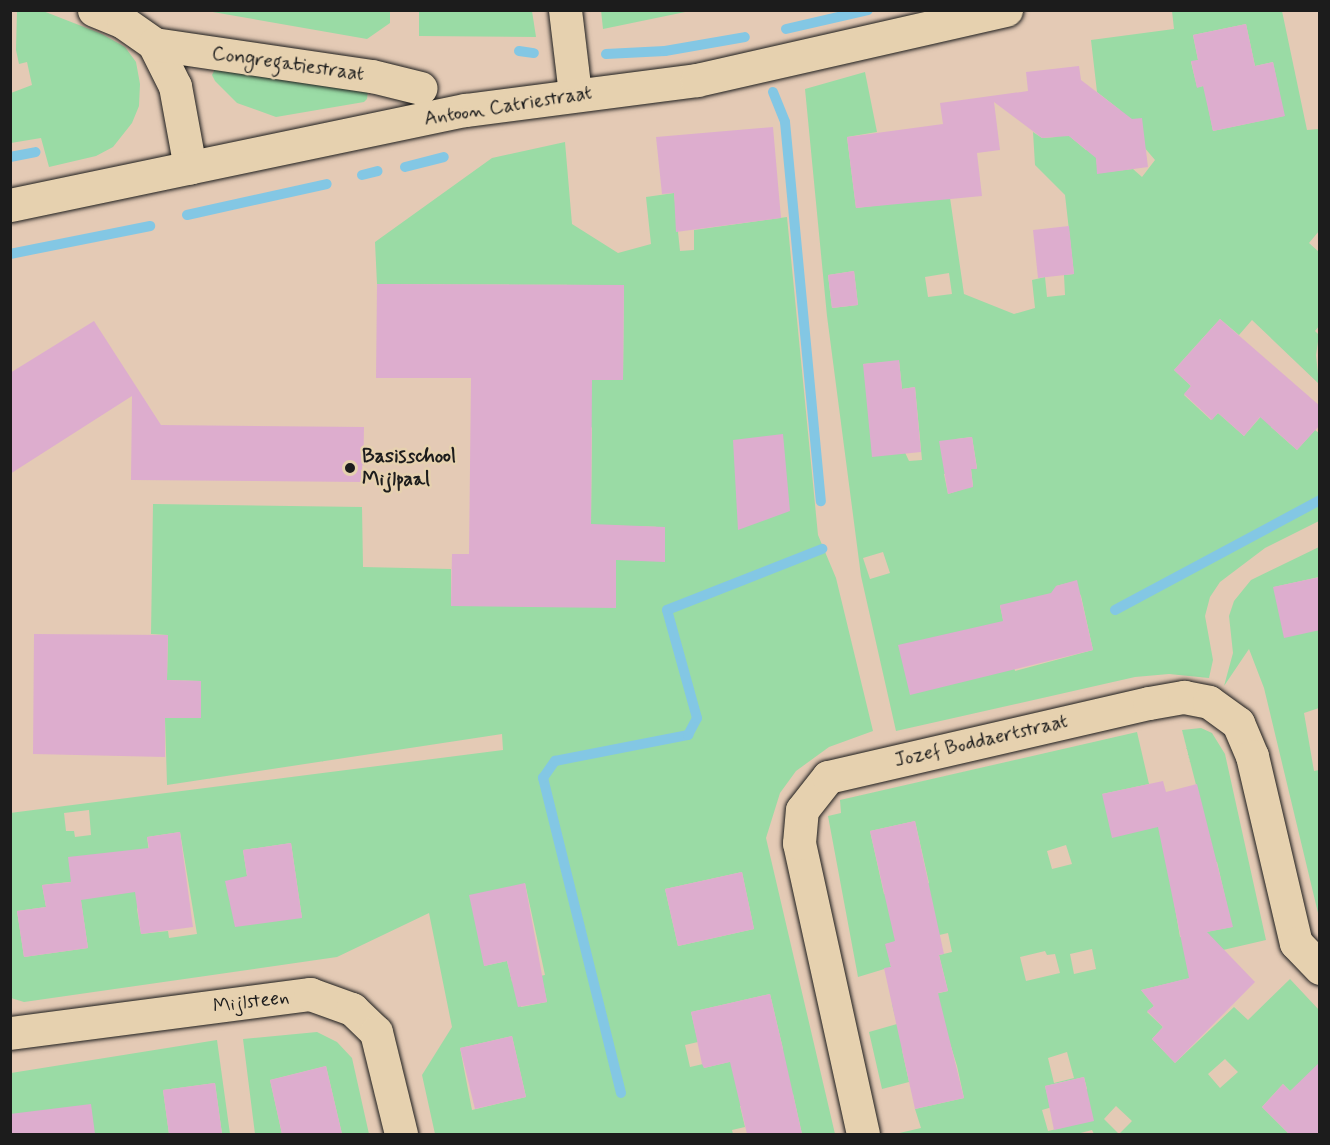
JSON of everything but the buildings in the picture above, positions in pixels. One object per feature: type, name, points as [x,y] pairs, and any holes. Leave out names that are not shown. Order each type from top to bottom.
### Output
[{"type":"street","name":"Congregatiestraat","points":[[93,10],[123,22],[154,44],[372,76],[421,88]]},
{"type":"street","points":[[565,10],[575,94]]},
{"type":"street","name":"Antoon Catriestraat","points":[[10,205],[466,110],[575,94],[697,80],[1006,10]]},
{"type":"street","name":"Congregatiestraat","points":[[154,44],[175,87],[190,168]]},
{"type":"street","name":"Jozef Boddaertstraat","points":[[863,1134],[799,843],[802,810],[828,777],[1149,703],[1184,697],[1209,702],[1239,723],[1252,756],[1296,943],[1320,968]]},
{"type":"street","name":"Mijlsteen","points":[[10,1033],[310,994],[352,1009],[376,1032],[401,1134]]},
{"type":"green space","points":[[601,10],[690,10],[690,11],[603,29]]},
{"type":"green space","points":[[17,11],[43,11],[102,34],[125,47],[136,62],[140,84],[139,106],[132,123],[113,147],[96,156],[49,167],[41,138],[11,143],[11,93],[32,85],[27,62],[19,64],[16,50]]},
{"type":"green space","points":[[207,11],[390,11],[390,23],[367,39]]},
{"type":"green space","points":[[419,11],[532,11],[536,37],[419,36]]},
{"type":"green space","points":[[1172,11],[1282,11],[1307,130],[1319,129],[1319,231],[1309,243],[1319,252],[1319,326],[1315,331],[1319,335],[1316,355],[1319,384],[1252,320],[1239,335],[1220,319],[1174,370],[1191,386],[1184,395],[1211,420],[1218,413],[1244,436],[1270,406],[1271,427],[1297,450],[1315,430],[1319,433],[1319,521],[1265,548],[1220,582],[1210,597],[1205,616],[1213,660],[1209,678],[1169,674],[1135,677],[896,731],[861,576],[827,316],[805,89],[865,72],[877,132],[847,137],[856,208],[923,200],[914,128],[940,129],[964,294],[1014,314],[1035,308],[1032,280],[1045,277],[1047,297],[1065,295],[1064,275],[1074,274],[1065,195],[1035,165],[1033,132],[1042,138],[1056,137],[1062,130],[1086,150],[1095,150],[1098,173],[1133,169],[1142,177],[1155,160],[1121,120],[1120,110],[1097,92],[1091,40],[1174,29]],"holes":[[[1246,24],[1255,66],[1273,62],[1284,116],[1213,131],[1204,86],[1197,87],[1191,62],[1198,60],[1193,35]],[[854,271],[858,305],[832,308],[828,275]],[[949,273],[952,294],[928,297],[925,277]],[[899,361],[902,389],[915,387],[922,460],[909,461],[863,364]],[[972,437],[977,468],[971,469],[973,486],[948,494],[944,474],[961,471],[956,439]],[[883,552],[890,573],[870,579],[863,558]],[[1072,582],[1081,596],[1093,650],[1015,671],[1000,606],[1031,598],[1055,602],[1056,586]]]},
{"type":"green space","points":[[215,69],[368,90],[367,99],[364,102],[276,117],[237,103],[215,81],[212,75]]},
{"type":"green space","points":[[565,142],[572,224],[618,253],[651,244],[646,197],[674,193],[680,251],[694,250],[694,230],[787,217],[818,535],[836,578],[873,731],[829,747],[796,771],[780,793],[766,838],[835,1134],[802,1134],[793,1094],[740,1106],[745,1127],[732,1130],[733,1134],[435,1134],[422,1075],[452,1027],[429,913],[337,957],[24,1002],[11,998],[10,813],[503,750],[502,734],[167,785],[165,718],[201,718],[201,681],[167,680],[168,635],[151,634],[153,504],[362,507],[363,567],[451,569],[451,606],[616,560],[665,527],[591,525],[592,428],[556,380],[623,380],[624,285],[377,284],[375,242],[492,158]],"holes":[[[89,810],[91,835],[75,837],[74,831],[66,831],[64,813]],[[180,832],[197,934],[169,938],[168,931],[141,934],[137,909],[151,868],[147,837]],[[291,843],[302,918],[247,876],[243,850]],[[742,872],[754,929],[678,946],[665,889]],[[78,881],[88,948],[24,957],[17,911],[46,907],[42,885]],[[525,883],[545,975],[512,982],[507,961],[484,966]],[[543,983],[547,1002],[521,1007],[516,989]],[[770,994],[783,1049],[704,1068],[703,1064],[690,1067],[685,1045],[698,1042],[691,1012]],[[512,1036],[526,1097],[472,1110],[460,1048]]]},
{"type":"green space","points":[[1319,547],[1319,577],[1274,587],[1319,630],[1319,708],[1304,713],[1314,771],[1319,770],[1319,917],[1264,688],[1249,649],[1224,686],[1233,653],[1229,616],[1234,601],[1251,580]]},
{"type":"green space","points":[[1201,728],[1212,733],[1225,754],[1266,940],[1223,950],[1228,969],[1141,990],[1154,1006],[1147,1012],[1163,1027],[1152,1039],[1175,1063],[1234,1007],[1248,1020],[1290,979],[1319,1010],[1320,1070],[1290,1091],[1283,1084],[1262,1107],[1289,1134],[1119,1134],[1094,1134],[1092,1130],[1077,1134],[895,1134],[921,1128],[915,1109],[964,1098],[949,1040],[902,1050],[909,1082],[882,1089],[869,1032],[897,1024],[892,1004],[948,991],[939,955],[952,952],[948,933],[935,936],[933,932],[886,944],[891,967],[858,977],[828,816],[841,813],[840,800],[1137,732],[1149,784],[1102,794],[1204,816],[1182,730]],"holes":[[[915,821],[929,883],[884,894],[870,831]],[[1066,845],[1072,864],[1052,869],[1047,851]],[[1217,862],[1232,927],[1180,937],[1169,873]],[[1092,949],[1096,969],[1074,974],[1070,954]],[[1045,951],[1047,955],[1055,954],[1060,973],[1026,981],[1020,957]],[[1067,1052],[1074,1078],[1054,1083],[1048,1058]],[[1225,1059],[1238,1072],[1220,1088],[1208,1074]],[[1084,1077],[1087,1089],[1048,1098],[1045,1086]],[[1059,1105],[1065,1127],[1048,1131],[1042,1110]],[[1116,1106],[1132,1121],[1119,1134],[1104,1119]]]},
{"type":"green space","points":[[317,1032],[337,1042],[352,1058],[369,1134],[342,1134],[326,1066],[270,1080],[282,1134],[255,1134],[243,1039]]},
{"type":"green space","points":[[217,1040],[230,1134],[222,1134],[215,1083],[163,1090],[169,1134],[11,1134],[11,1073]]},
{"type":"waterway","points":[[786,29],[868,10]]},
{"type":"waterway","points":[[606,54],[665,51],[745,37]]},
{"type":"waterway","points":[[519,51],[534,53]]},
{"type":"waterway","points":[[773,92],[785,122],[821,501]]},
{"type":"waterway","points":[[10,157],[36,152]]},
{"type":"waterway","points":[[405,167],[444,157]]},
{"type":"waterway","points":[[362,175],[378,171]]},
{"type":"waterway","points":[[187,215],[327,184]]},
{"type":"waterway","points":[[10,254],[150,226]]},
{"type":"waterway","points":[[1115,610],[1320,500]]},
{"type":"waterway","points":[[621,1093],[543,778],[555,761],[688,735],[697,718],[667,610],[822,549]]},
{"type":"place","name":"Basisschool Mijlpaal","points":[[350,468]]}]
